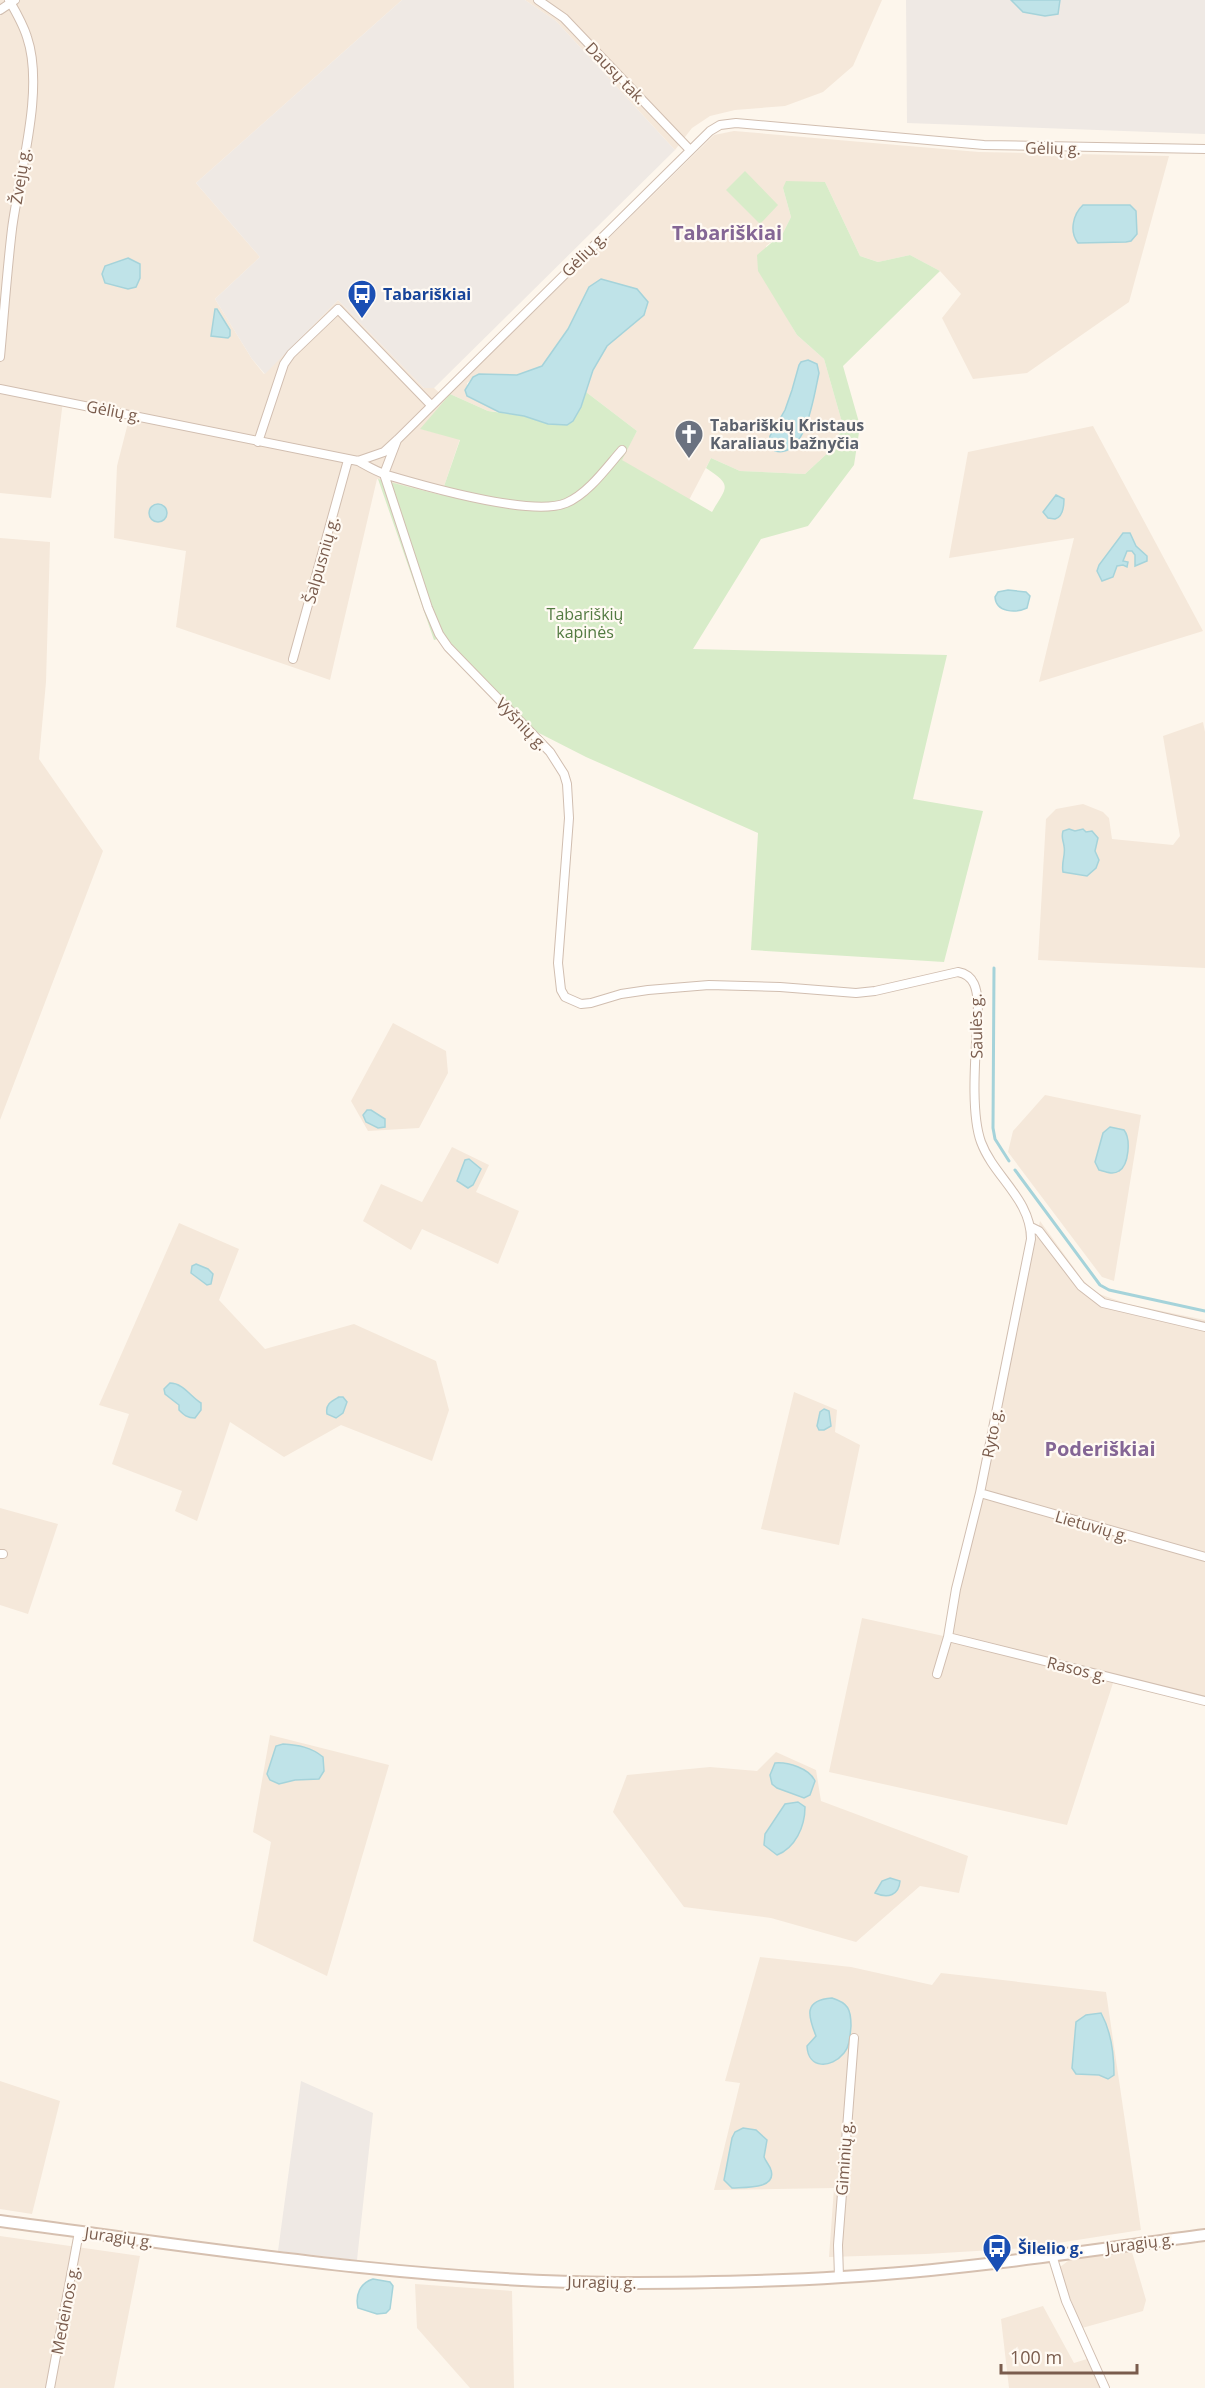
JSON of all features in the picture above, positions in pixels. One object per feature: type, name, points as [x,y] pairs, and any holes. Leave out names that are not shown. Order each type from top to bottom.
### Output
[{"type":"main road","name":"Juragių g.","points":[[0,2221],[415,2272],[505,2279],[683,2283],[839,2277],[1052,2255],[1205,2235]]},
{"type":"street","name":"Dausų tak.","points":[[538,0],[564,18],[690,150]]},
{"type":"street","points":[[0,10],[12,1]]},
{"type":"street","name":"Žvejų g.","points":[[0,357],[12,228],[30,114],[32,81],[32,58],[27,38],[12,1]]},
{"type":"street","name":"Gėlių g.","points":[[0,389],[358,461],[384,452],[397,440],[690,150],[720,125],[736,123],[984,146],[1205,149]]},
{"type":"street","points":[[258,442],[284,364],[291,354],[338,309],[431,405]]},
{"type":"street","points":[[384,474],[397,440]]},
{"type":"street","points":[[358,461],[384,474],[498,503],[553,506],[568,502],[579,495],[622,450]]},
{"type":"street","name":"Šalpusnių g.","points":[[293,659],[348,460]]},
{"type":"street","name":"Vyšnių g.","points":[[384,474],[428,608],[439,634],[550,752],[564,774],[569,818],[558,980],[566,997]]},
{"type":"street","name":"Saulės g.","points":[[566,997],[573,1002],[591,1004],[634,992],[709,985],[780,987],[856,993],[948,972],[966,973],[973,981],[977,991],[976,1104],[981,1142],[987,1156],[1018,1198],[1029,1218],[1031,1227],[1039,1231],[1081,1286],[1103,1303],[1205,1327]]},
{"type":"street","name":"Ryto g.","points":[[937,1674],[948,1637],[956,1589],[980,1493],[1031,1239],[1031,1227]]},
{"type":"street","name":"Lietuvių g.","points":[[980,1493],[1205,1557]]},
{"type":"street","name":"Rasos g.","points":[[948,1637],[1205,1701]]},
{"type":"street","name":"Giminių g.","points":[[839,2277],[838,2245],[854,2038]]},
{"type":"street","name":"Medeinos g.","points":[[50,2388],[79,2232]]},
{"type":"street","points":[[1052,2255],[1066,2301],[1105,2388]]},
{"type":"shaded area","points":[[0,0],[402,0],[196,183],[260,257],[215,299],[252,359],[264,374],[338,300],[424,388],[434,388],[446,399],[421,429],[460,439],[441,495],[377,479],[330,680],[176,627],[186,551],[114,538],[117,466],[130,415],[63,401],[51,498],[0,493]]},
{"type":"shaded area","points":[[402,0],[525,0],[556,21],[675,150],[434,388],[424,388],[338,300],[265,374],[252,359],[215,299],[260,257],[196,183]]},
{"type":"shaded area","points":[[525,0],[882,0],[853,66],[823,92],[785,106],[735,110],[710,116],[692,128],[675,150],[556,21]]},
{"type":"shaded area","points":[[906,0],[1205,0],[1205,134],[907,123]]},
{"type":"shaded area","points":[[734,131],[979,152],[1169,156],[1129,302],[1027,373],[973,379],[942,318],[961,294],[940,271],[910,255],[878,262],[860,256],[825,182],[783,188],[791,217],[783,233],[766,246],[773,294],[797,335],[824,359],[843,426],[832,449],[805,474],[740,471],[711,458],[689,500],[621,460],[637,431],[586,392],[593,370],[607,345],[644,315],[647,309],[589,287],[568,329],[542,366],[517,375],[479,374],[467,383],[467,396],[499,412],[488,411],[450,394],[714,135]]},
{"type":"shaded area","points":[[1093,426],[1203,631],[1039,682],[1074,538],[949,558],[968,452]]},
{"type":"shaded area","points":[[0,538],[50,542],[46,682],[39,759],[103,851],[0,1120]]},
{"type":"shaded area","points":[[1203,722],[1205,732],[1205,968],[1038,960],[1046,819],[1056,809],[1083,804],[1103,812],[1109,818],[1112,839],[1173,845],[1180,836],[1163,736]]},
{"type":"shaded area","points":[[393,1023],[446,1051],[448,1073],[419,1128],[368,1131],[351,1101]]},
{"type":"shaded area","points":[[1045,1095],[1141,1115],[1114,1281],[1102,1277],[1008,1152],[1013,1131]]},
{"type":"shaded area","points":[[452,1147],[489,1165],[476,1192],[519,1211],[498,1264],[422,1229],[411,1250],[363,1221],[381,1184],[422,1202]]},
{"type":"shaded area","points":[[1040,1221],[1082,1279],[1096,1293],[1128,1304],[1205,1320],[1205,1705],[1113,1683],[1067,1825],[829,1772],[862,1618],[948,1637]]},
{"type":"shaded area","points":[[179,1223],[239,1249],[219,1300],[265,1349],[354,1324],[436,1361],[449,1410],[432,1461],[341,1425],[284,1457],[230,1422],[197,1521],[175,1511],[182,1491],[112,1464],[129,1414],[99,1405]]},
{"type":"shaded area","points":[[794,1392],[837,1410],[835,1432],[860,1445],[839,1545],[761,1529]]},
{"type":"shaded area","points":[[0,1508],[58,1524],[28,1614],[0,1605]]},
{"type":"shaded area","points":[[270,1735],[389,1765],[327,1976],[253,1941],[271,1842],[253,1832]]},
{"type":"shaded area","points":[[776,1752],[816,1770],[821,1801],[968,1856],[959,1893],[920,1886],[856,1942],[771,1918],[684,1907],[613,1812],[627,1775],[710,1767],[757,1771]]},
{"type":"shaded area","points":[[760,1957],[851,1967],[932,1985],[941,1973],[1106,1992],[1141,2230],[1026,2248],[829,2257],[834,2188],[714,2190],[740,2083],[725,2081]]},
{"type":"shaded area","points":[[0,2081],[60,2101],[32,2214],[0,2209]]},
{"type":"shaded area","points":[[301,2081],[373,2113],[357,2260],[278,2251]]},
{"type":"shaded area","points":[[0,2236],[140,2256],[114,2388],[0,2388]]},
{"type":"shaded area","points":[[1132,2252],[1146,2300],[1143,2311],[1082,2328],[1060,2267],[1072,2258]]},
{"type":"shaded area","points":[[415,2284],[512,2291],[514,2388],[470,2388],[417,2328]]},
{"type":"shaded area","points":[[1043,2306],[1074,2363],[1087,2359],[1100,2388],[1009,2388],[1001,2319]]},
{"type":"green space","points":[[745,171],[778,205],[760,224],[726,190]]},
{"type":"green space","name":"Tabariškių kapinės","points":[[786,181],[825,182],[860,256],[878,262],[910,255],[940,271],[843,366],[860,426],[854,465],[808,526],[761,539],[693,649],[947,655],[913,799],[983,811],[944,962],[751,950],[758,833],[586,757],[535,731],[445,637],[434,640],[378,479],[441,495],[460,440],[420,429],[450,394],[488,411],[524,416],[548,424],[581,407],[586,392],[637,431],[622,460],[712,512],[725,487],[720,479],[706,468],[711,458],[740,471],[805,474],[832,449],[843,426],[824,359],[797,335],[758,271],[757,255],[783,233],[791,217],[783,188]]},
{"type":"water","points":[[1011,0],[1060,0],[1058,14],[1045,16],[1023,12]]},
{"type":"water","points":[[1083,205],[1130,205],[1136,211],[1137,234],[1131,241],[1126,242],[1078,243],[1075,239],[1073,223]]},
{"type":"water","points":[[128,258],[140,264],[140,278],[136,287],[128,289],[105,283],[102,274],[105,266]]},
{"type":"water","points":[[601,279],[637,289],[648,302],[644,315],[607,346],[593,370],[581,407],[573,421],[567,425],[548,424],[524,416],[499,412],[467,396],[465,390],[473,377],[479,374],[517,375],[542,366],[568,329],[589,287]]},
{"type":"water","points":[[215,309],[230,330],[228,338],[211,336]]},
{"type":"water","points":[[808,360],[817,364],[819,373],[807,423],[794,445],[786,451],[775,451],[769,444],[770,436],[785,410],[799,365]]},
{"type":"water","points":[[1056,495],[1064,499],[1062,511],[1058,518],[1048,518],[1043,512]]},
{"type":"water","points":[[158,504],[164,507],[167,513],[164,519],[158,522],[152,519],[149,513],[152,507]]},
{"type":"water","points":[[1123,533],[1130,533],[1136,546],[1147,556],[1147,561],[1135,566],[1135,555],[1132,551],[1127,551],[1123,561],[1128,562],[1127,567],[1117,566],[1113,577],[1102,581],[1097,571],[1099,565]]},
{"type":"water","points":[[1008,590],[1026,592],[1030,596],[1027,608],[1012,611],[999,606],[995,597],[998,592]]},
{"type":"water","points":[[1069,829],[1092,831],[1098,838],[1095,851],[1099,860],[1096,868],[1087,876],[1063,872],[1062,833]]},
{"type":"water","points":[[367,1110],[385,1119],[385,1127],[378,1128],[366,1122],[363,1115]]},
{"type":"water","points":[[1110,1127],[1124,1130],[1128,1139],[1125,1163],[1119,1171],[1114,1173],[1099,1170],[1095,1162],[1103,1133]]},
{"type":"water","points":[[469,1159],[481,1169],[473,1185],[468,1188],[457,1181],[465,1160]]},
{"type":"water","points":[[196,1264],[213,1274],[211,1284],[207,1285],[191,1273],[192,1266]]},
{"type":"water","points":[[170,1383],[183,1387],[201,1403],[201,1410],[195,1418],[184,1415],[179,1410],[179,1405],[165,1394],[164,1389]]},
{"type":"water","points":[[339,1397],[343,1397],[347,1402],[343,1413],[336,1418],[327,1414],[327,1408]]},
{"type":"water","points":[[824,1409],[829,1411],[831,1426],[819,1430],[817,1426],[820,1412]]},
{"type":"water","points":[[283,1744],[304,1747],[323,1757],[324,1771],[319,1779],[295,1780],[279,1784],[270,1780],[267,1774],[276,1746]]},
{"type":"water","points":[[775,1763],[792,1765],[812,1776],[815,1781],[810,1795],[804,1798],[772,1784],[770,1775]]},
{"type":"water","points":[[798,1802],[805,1807],[801,1829],[794,1842],[777,1855],[764,1845],[765,1834],[785,1804]]},
{"type":"water","points":[[890,1878],[900,1881],[895,1893],[884,1896],[875,1893],[882,1881]]},
{"type":"water","points":[[832,1998],[842,2002],[848,2008],[851,2026],[849,2040],[846,2050],[839,2058],[827,2064],[816,2063],[808,2054],[807,2046],[816,2036],[810,2010],[816,2002]]},
{"type":"water","points":[[1101,2013],[1110,2035],[1113,2051],[1114,2075],[1108,2079],[1099,2075],[1076,2074],[1072,2068],[1076,2022],[1086,2015]]},
{"type":"water","points":[[743,2128],[756,2130],[767,2140],[764,2157],[770,2168],[771,2176],[769,2181],[758,2186],[732,2188],[724,2180],[732,2138],[735,2132]]},
{"type":"water","points":[[373,2279],[390,2282],[393,2286],[390,2309],[386,2313],[377,2314],[358,2308],[357,2299],[360,2290],[365,2283]]},
{"type":"waterway","points":[[994,968],[993,1128],[995,1139],[1009,1161]]},
{"type":"waterway","points":[[1015,1170],[1100,1285],[1109,1290],[1205,1311]]},
{"type":"place","name":"Tabariškiai","points":[[362,320]]},
{"type":"place","name":"Tabariškių Kristaus Karaliaus bažnyčia","points":[[689,460]]},
{"type":"place","name":"Šilelio g.","points":[[997,2274]]},
{"type":"district","name":"Tabariškiai","points":[[727,232]]},
{"type":"district","name":"Poderiškiai","points":[[1100,1448]]}]
